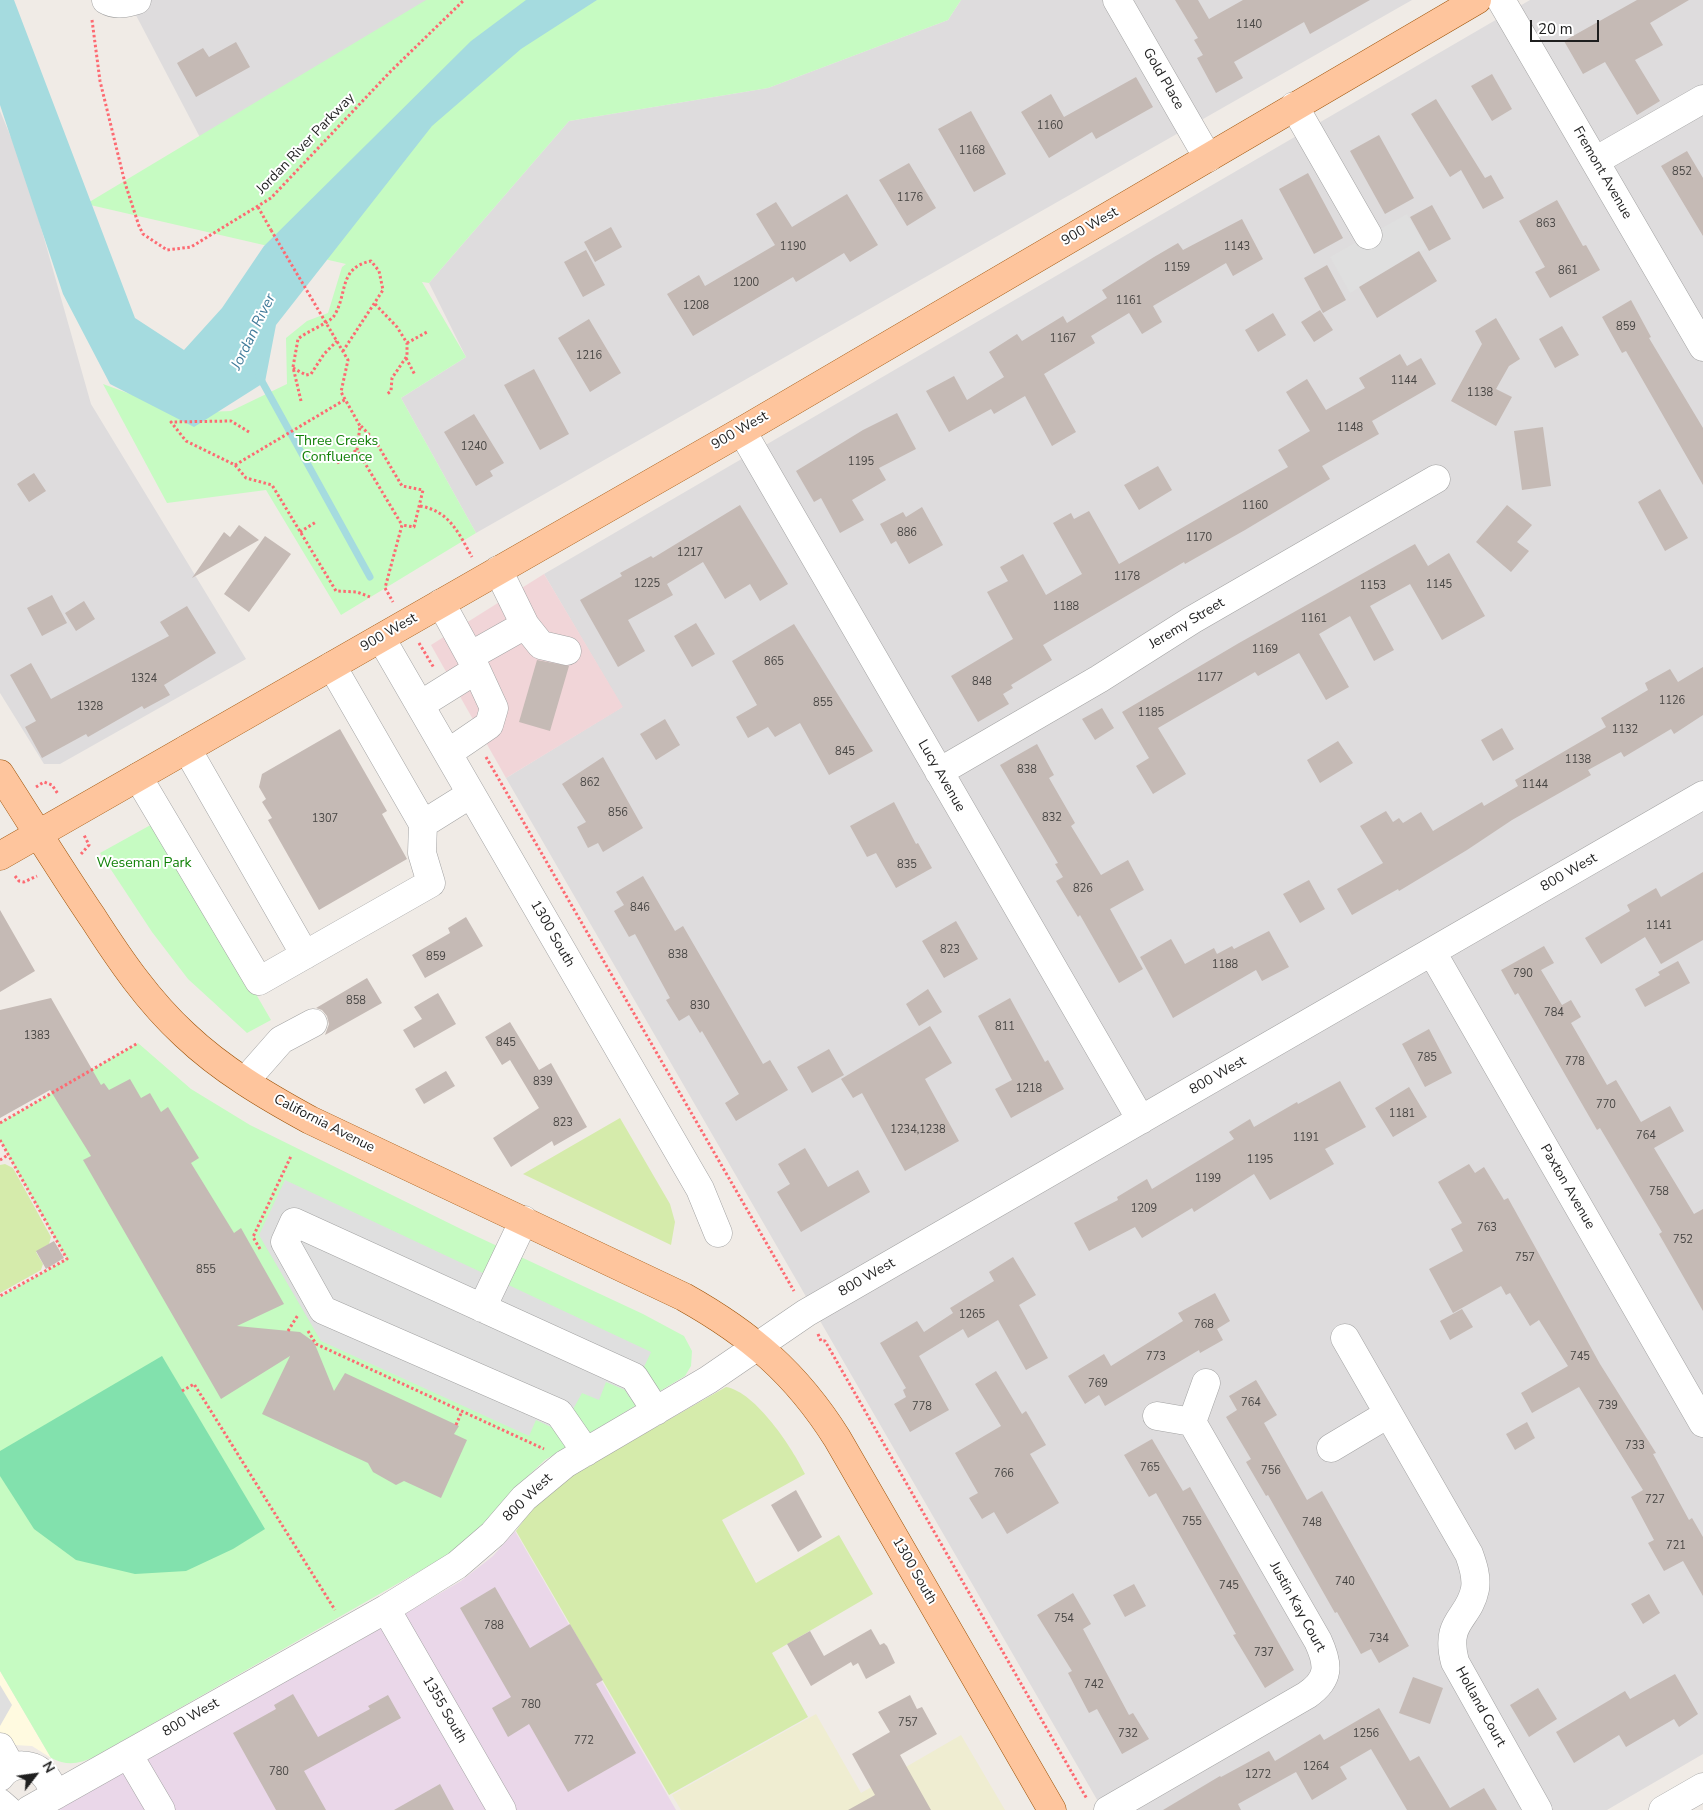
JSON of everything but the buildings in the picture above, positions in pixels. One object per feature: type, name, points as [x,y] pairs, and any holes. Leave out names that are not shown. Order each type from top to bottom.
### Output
[{"type":"main road","name":"900 West","points":[[0,856],[742,431],[1477,0]]},
{"type":"main road","name":"California Avenue","points":[[0,774],[113,948],[144,991],[185,1035],[212,1059],[310,1120],[684,1297],[757,1345]]},
{"type":"main road","name":"1300 South","points":[[757,1345],[792,1377],[832,1430],[1052,1810]]},
{"type":"street","name":"Gold Place","points":[[1117,0],[1208,158]]},
{"type":"street","name":"Fremont Avenue","points":[[1501,0],[1701,337]]},
{"type":"street","points":[[1595,161],[1703,99]]},
{"type":"street","points":[[1294,106],[1368,236]]},
{"type":"street","name":"Lucy Avenue","points":[[742,431],[1141,1120]]},
{"type":"street","name":"Jeremy Street","points":[[939,772],[1091,684],[1192,620],[1436,479]]},
{"type":"street","points":[[498,570],[525,625],[541,645],[567,651]]},
{"type":"street","points":[[440,603],[473,663],[494,708],[489,725],[448,753]]},
{"type":"street","points":[[420,705],[446,688],[473,663],[525,625]]},
{"type":"street","name":"1300 South","points":[[381,638],[700,1189],[718,1233]]},
{"type":"street","points":[[138,777],[259,981],[305,955],[430,882],[422,853],[423,824],[332,666]]},
{"type":"street","points":[[187,749],[305,955]]},
{"type":"street","points":[[423,824],[472,794]]},
{"type":"street","name":"800 West","points":[[29,1810],[386,1609],[470,1556],[544,1479],[708,1380],[810,1310],[1703,795]]},
{"type":"street","name":"Paxton Avenue","points":[[1432,952],[1703,1423]]},
{"type":"street","points":[[245,1081],[281,1040],[313,1023]]},
{"type":"street","points":[[482,1308],[524,1220]]},
{"type":"street","points":[[586,1452],[559,1413],[322,1310],[285,1242],[294,1222],[634,1377],[656,1411]]},
{"type":"street","name":"Holland Court","points":[[1345,1338],[1471,1560],[1475,1588],[1452,1637],[1455,1662],[1538,1810]]},
{"type":"street","points":[[1157,1416],[1192,1422],[1206,1383]]},
{"type":"street","points":[[1331,1448],[1388,1414]]},
{"type":"street","name":"Justin Kay Court","points":[[1099,1808],[1306,1695],[1320,1685],[1326,1675],[1324,1653],[1318,1641],[1192,1422]]},
{"type":"street","name":"1355 South","points":[[386,1609],[502,1810]]},
{"type":"street","points":[[128,1754],[161,1810]]},
{"type":"street","points":[[4,1764],[20,1764],[39,1770],[46,1777],[56,1795]]},
{"type":"street","points":[[1664,1810],[1703,1787]]},
{"type":"street","points":[[0,1803],[8,1810]]},
{"type":"path","name":"Jordan River Parkway","points":[[111,4],[92,22],[100,80],[123,174],[143,234],[167,250],[191,247],[271,198],[390,72],[464,0]]},
{"type":"path","points":[[258,207],[348,360],[341,392],[360,426],[376,442],[402,486],[424,490],[414,527],[402,525]]},
{"type":"path","points":[[302,401],[293,367],[298,339],[333,317],[349,273],[364,263],[371,261],[376,266],[382,280],[382,290],[375,304],[342,351]]},
{"type":"path","points":[[375,304],[397,327],[407,344],[406,358],[392,378],[391,391],[386,395]]},
{"type":"path","points":[[407,344],[427,332]]},
{"type":"path","points":[[293,367],[306,375],[311,374],[324,354],[337,341]]},
{"type":"path","points":[[406,358],[415,375]]},
{"type":"path","points":[[235,465],[346,399]]},
{"type":"path","points":[[249,432],[231,421],[171,422],[186,441],[235,465],[246,478],[272,485],[336,591],[357,592],[370,597]]},
{"type":"path","points":[[360,426],[357,450],[402,525],[385,588],[393,602]]},
{"type":"path","points":[[337,463],[357,450]]},
{"type":"path","points":[[420,506],[443,514],[456,528],[464,543]]},
{"type":"path","points":[[300,532],[316,522]]},
{"type":"path","points":[[426,654],[446,688]]},
{"type":"path","points":[[473,736],[796,1295]]},
{"type":"path","points":[[0,1123],[138,1043]]},
{"type":"path","points":[[0,1140],[67,1259],[0,1296]]},
{"type":"path","points":[[0,1160],[8,1155]]},
{"type":"path","points":[[298,1315],[303,1322]]},
{"type":"path","points":[[307,1330],[316,1344],[545,1450]]},
{"type":"path","points":[[821,1341],[825,1341],[1099,1808]]},
{"type":"path","points":[[182,1391],[194,1384],[335,1611]]},
{"type":"path","points":[[456,1425],[462,1411]]},
{"type":"shaded area","points":[[128,0],[457,0],[216,168]]},
{"type":"shaded area","points":[[961,0],[1412,0],[476,533],[401,398],[466,357],[429,283],[569,121],[768,88],[948,20]]},
{"type":"shaded area","points":[[1530,0],[1703,0],[1703,1754],[1607,1810],[1103,1810],[506,778],[622,707],[544,574]]},
{"type":"shaded area","points":[[0,111],[25,171],[91,404],[246,659],[60,764],[44,764],[0,693]]},
{"type":"shaded area","points":[[1407,214],[1427,248],[1350,293],[1330,257]]},
{"type":"shaded area","points":[[544,574],[623,707],[506,778],[431,645]]},
{"type":"shaded area","points":[[285,1180],[651,1352],[643,1369],[652,1384],[629,1397],[625,1390],[606,1382],[599,1400],[582,1393],[572,1411],[553,1428],[536,1420],[529,1436],[321,1341],[259,1235]]},
{"type":"shaded area","points":[[515,1531],[676,1810],[51,1810],[350,1646],[461,1581],[493,1556]]},
{"type":"shaded area","points":[[0,1671],[51,1758],[32,1746],[14,1745],[0,1751]]},
{"type":"shaded area","points":[[0,1685],[12,1705],[0,1726]]},
{"type":"shaded area","points":[[816,1714],[861,1793],[961,1735],[1005,1810],[681,1810],[672,1795]]},
{"type":"green space","name":"Three Creeks Confluence","points":[[426,0],[961,0],[948,20],[768,88],[569,121],[429,283],[422,282],[466,357],[401,398],[476,533],[341,615],[266,490],[167,503],[103,384],[182,413],[231,411],[287,384],[286,338],[307,321],[328,313],[342,267],[346,264],[86,204]]},
{"type":"green space","name":"Weseman Park","points":[[156,822],[271,1020],[247,1033],[188,979],[152,932],[100,853]]},
{"type":"green space","points":[[138,1043],[191,1089],[250,1125],[463,1230],[643,1314],[684,1336],[692,1351],[691,1366],[685,1376],[545,1460],[512,1491],[480,1528],[453,1552],[94,1757],[78,1763],[68,1763],[51,1758],[0,1671],[0,1297],[67,1259],[0,1140],[0,1123]]},
{"type":"green space","points":[[620,1118],[670,1204],[675,1222],[671,1245],[523,1174]]},
{"type":"green space","points":[[5,1164],[13,1168],[51,1237],[49,1244],[36,1252],[43,1264],[41,1270],[0,1293],[0,1165]]},
{"type":"green space","points":[[162,1356],[265,1529],[233,1549],[186,1571],[135,1574],[76,1560],[34,1529],[0,1476],[0,1451]]},
{"type":"green space","points":[[726,1387],[738,1391],[761,1410],[783,1437],[805,1474],[722,1520],[756,1583],[839,1535],[873,1594],[772,1653],[808,1717],[669,1795],[516,1531],[536,1503],[567,1478]]},
{"type":"water","name":"Jordan River","points":[[0,0],[14,0],[135,318],[184,350],[222,308],[264,246],[471,41],[526,0],[597,0],[521,49],[432,126],[276,325],[265,382],[194,427],[110,384],[63,294],[0,105]]},
{"type":"waterway","points":[[259,376],[370,577]]}]
